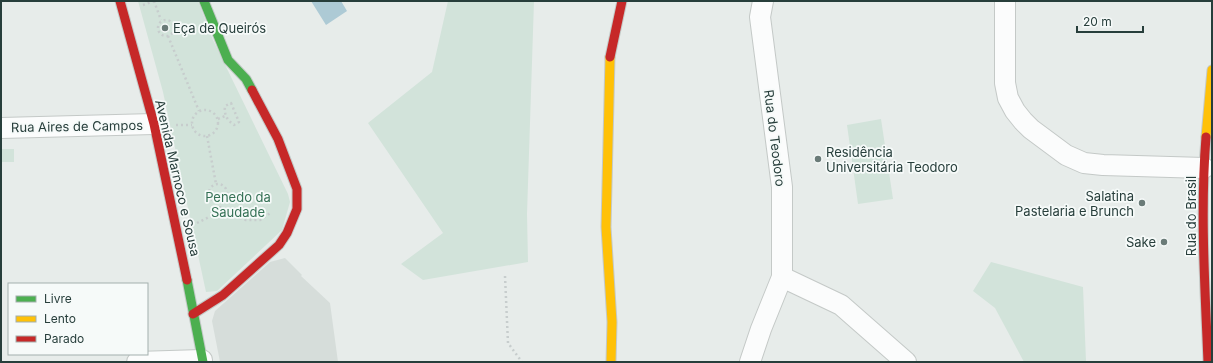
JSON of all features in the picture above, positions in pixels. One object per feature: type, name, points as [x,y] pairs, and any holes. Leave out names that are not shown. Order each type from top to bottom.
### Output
[{"type":"street","name":"Avenida Marnoco e Sousa","points":[[120,1],[154,124],[194,314],[202,361]]},
{"type":"street","points":[[194,314],[223,295],[279,245],[288,233],[297,209],[297,190],[278,140],[246,79],[228,60],[204,1]]},
{"type":"street","points":[[612,362],[612,322],[606,227],[610,53],[622,1]]},
{"type":"street","name":"Rua do Teodoro","points":[[763,1],[760,17],[782,187],[782,277]]},
{"type":"street","points":[[1005,1],[1005,83],[1008,98],[1022,121],[1031,129],[1066,155],[1084,163],[1103,165],[1204,168]]},
{"type":"street","name":"Rua do Brasil","points":[[1208,362],[1208,248],[1204,168],[1212,70]]},
{"type":"street","name":"Rua Aires de Campos","points":[[1,128],[154,124]]},
{"type":"street","points":[[750,362],[761,329],[782,277],[842,305],[906,362]]},
{"type":"street","points":[[138,362],[202,361]]},
{"type":"path","points":[[154,1],[162,20]]},
{"type":"path","points":[[168,19],[174,25],[172,32],[168,36],[163,36],[158,32],[157,26],[162,20],[168,19]]},
{"type":"path","points":[[168,36],[200,111]]},
{"type":"path","points":[[231,103],[239,122],[234,125],[229,122],[225,116],[225,106],[231,103]]},
{"type":"path","points":[[208,110],[216,115],[218,119],[218,128],[211,135],[199,135],[193,129],[193,117],[200,111],[208,110]]},
{"type":"path","points":[[218,119],[225,116]]},
{"type":"path","points":[[207,136],[216,184]]},
{"type":"path","points":[[216,184],[225,186],[228,194],[224,200],[219,202],[213,200],[209,193],[211,187],[216,184]]},
{"type":"path","points":[[219,202],[221,211]]},
{"type":"path","points":[[177,232],[221,211],[246,220],[260,220],[272,211]]},
{"type":"path","points":[[505,276],[508,343],[522,362]]},
{"type":"shaded area","points":[[285,258],[302,275],[301,276],[330,303],[338,362],[220,362],[212,321],[215,311],[270,262]]},
{"type":"green space","name":"Penedo da Saudade","points":[[138,1],[198,1],[213,40],[288,194],[290,202],[282,230],[217,291],[206,292],[163,92]]},
{"type":"green space","points":[[448,1],[534,1],[527,214],[528,262],[423,280],[401,264],[443,233],[368,123],[432,72]]},
{"type":"green space","points":[[881,119],[893,199],[858,204],[847,125]]},
{"type":"green space","points":[[1,149],[14,149],[14,162],[1,162]]},
{"type":"green space","points":[[991,262],[1083,287],[1086,361],[1093,362],[1024,362],[995,308],[973,291]]},
{"type":"water","points":[[311,1],[341,1],[347,11],[326,25]]},
{"type":"traffic: fast","points":[[204,1],[228,60],[246,79],[252,90]]},
{"type":"traffic: fast","points":[[187,280],[203,362]]},
{"type":"traffic: slow","points":[[610,57],[606,227],[612,322],[611,362]]},
{"type":"traffic: slow","points":[[1206,137],[1212,70]]},
{"type":"traffic: jam","points":[[120,1],[154,124],[187,280]]},
{"type":"traffic: jam","points":[[610,57],[622,1]]},
{"type":"traffic: jam","points":[[193,314],[223,295],[279,245],[287,233],[297,209],[297,189],[278,139],[252,90]]},
{"type":"traffic: jam","points":[[1206,137],[1203,221],[1208,362]]},
{"type":"place","name":"Eça de Queirós","points":[[165,28]]},
{"type":"place","name":"Residência Universitária Teodoro","points":[[818,159]]},
{"type":"place","name":"Salatina Pastelaria e Brunch","points":[[1142,203]]},
{"type":"place","name":"Sake","points":[[1164,242]]}]
